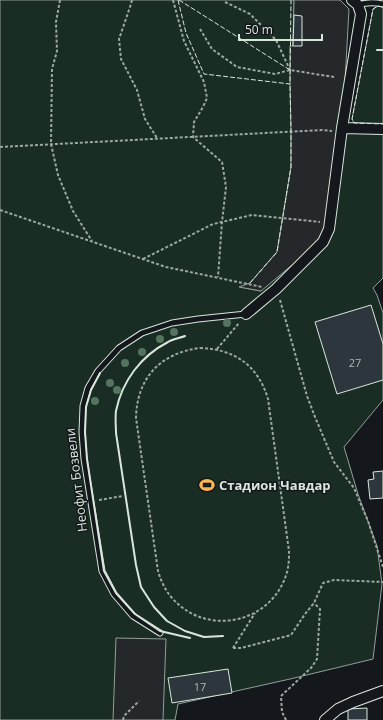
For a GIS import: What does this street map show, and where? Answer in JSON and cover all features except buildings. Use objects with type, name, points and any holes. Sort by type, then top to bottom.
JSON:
[{"type":"street","points":[[246,314],[276,289],[323,242],[329,229],[341,130],[361,14],[355,2]]},
{"type":"street","points":[[341,130],[383,129]]},
{"type":"street","points":[[325,720],[338,709],[383,691]]},
{"type":"lane","points":[[355,2],[377,2],[383,4]]},
{"type":"lane","name":"Неофит Бозвели","points":[[160,633],[133,616],[114,594],[102,571],[84,459],[82,432],[83,406],[88,388],[98,371],[119,348],[142,333],[172,323],[198,318],[246,314]]},
{"type":"path","points":[[60,0],[56,22],[57,51],[52,69],[51,144],[58,175],[73,211],[93,242]]},
{"type":"path","points":[[132,0],[119,39],[121,59],[136,90],[145,119],[157,138]]},
{"type":"path","points":[[173,0],[184,41],[204,82],[207,98],[194,122],[193,137]]},
{"type":"path","points":[[225,2],[250,14],[276,40],[290,70]]},
{"type":"path","points":[[200,29],[212,49],[237,67],[275,74],[290,70],[334,76]]},
{"type":"path","points":[[0,147],[341,130]]},
{"type":"path","points":[[193,137],[222,162],[226,187],[218,278]]},
{"type":"path","points":[[0,210],[166,267],[276,289],[314,417],[334,462],[354,488],[368,521],[383,568]]},
{"type":"path","points":[[142,259],[213,224],[252,215],[330,223]]},
{"type":"path","points":[[217,349],[246,314]]},
{"type":"path","points":[[189,349],[217,349],[230,353],[247,364],[254,371],[265,389],[268,399],[289,551],[289,562],[285,577],[278,591],[268,603],[246,617],[226,621],[216,621],[196,616],[179,605],[172,598],[161,581],[158,571],[136,418],[136,408],[142,388],[150,374],[161,362],[179,352],[189,349]]},
{"type":"path","points":[[94,500],[124,496]]},
{"type":"path","points":[[255,612],[233,648],[241,648],[291,635],[305,614],[314,604],[323,583],[334,580],[383,582]]},
{"type":"path","points":[[286,720],[282,712],[281,696],[311,668],[317,659],[320,609],[314,604]]},
{"type":"path","points":[[123,720],[124,716],[139,701]]},
{"type":"green space","points":[[0,0],[294,0],[293,46],[318,47],[291,167],[277,252],[250,283],[240,287],[261,291],[345,135],[349,133],[383,134],[383,278],[373,288],[383,313],[383,400],[344,447],[358,494],[377,546],[382,584],[373,659],[178,704],[175,720],[0,720]]},
{"type":"green space","points":[[378,6],[383,7],[383,124],[354,123],[352,119],[373,9]]},
{"type":"shaded area","points":[[294,0],[340,0],[349,9],[345,81],[324,233],[316,245],[261,291],[239,287],[250,283],[277,252],[291,167],[290,46],[293,46]]},
{"type":"shaded area","points":[[116,638],[166,639],[163,720],[113,720]]},
{"type":"fence","points":[[178,0],[186,33],[204,74],[290,84],[291,0]]},
{"type":"fence","points":[[179,0],[290,70]]},
{"type":"fence","points":[[383,7],[378,6],[373,9],[352,119],[354,123],[383,124]]},
{"type":"fence","points":[[250,283],[277,252],[291,167],[290,84]]},
{"type":"wall","points":[[377,50],[383,50]]},
{"type":"wall","points":[[185,336],[170,341],[158,348],[149,354],[134,370],[119,400],[116,411],[116,433],[136,565],[141,587],[154,607],[167,621],[185,631],[204,637],[223,636]]},
{"type":"wall","points":[[100,373],[91,390],[86,407],[85,432],[87,459],[104,571],[116,593],[135,614],[160,631],[190,638]]},
{"type":"place","name":"Стадион Чавдар","points":[[207,485]]}]
